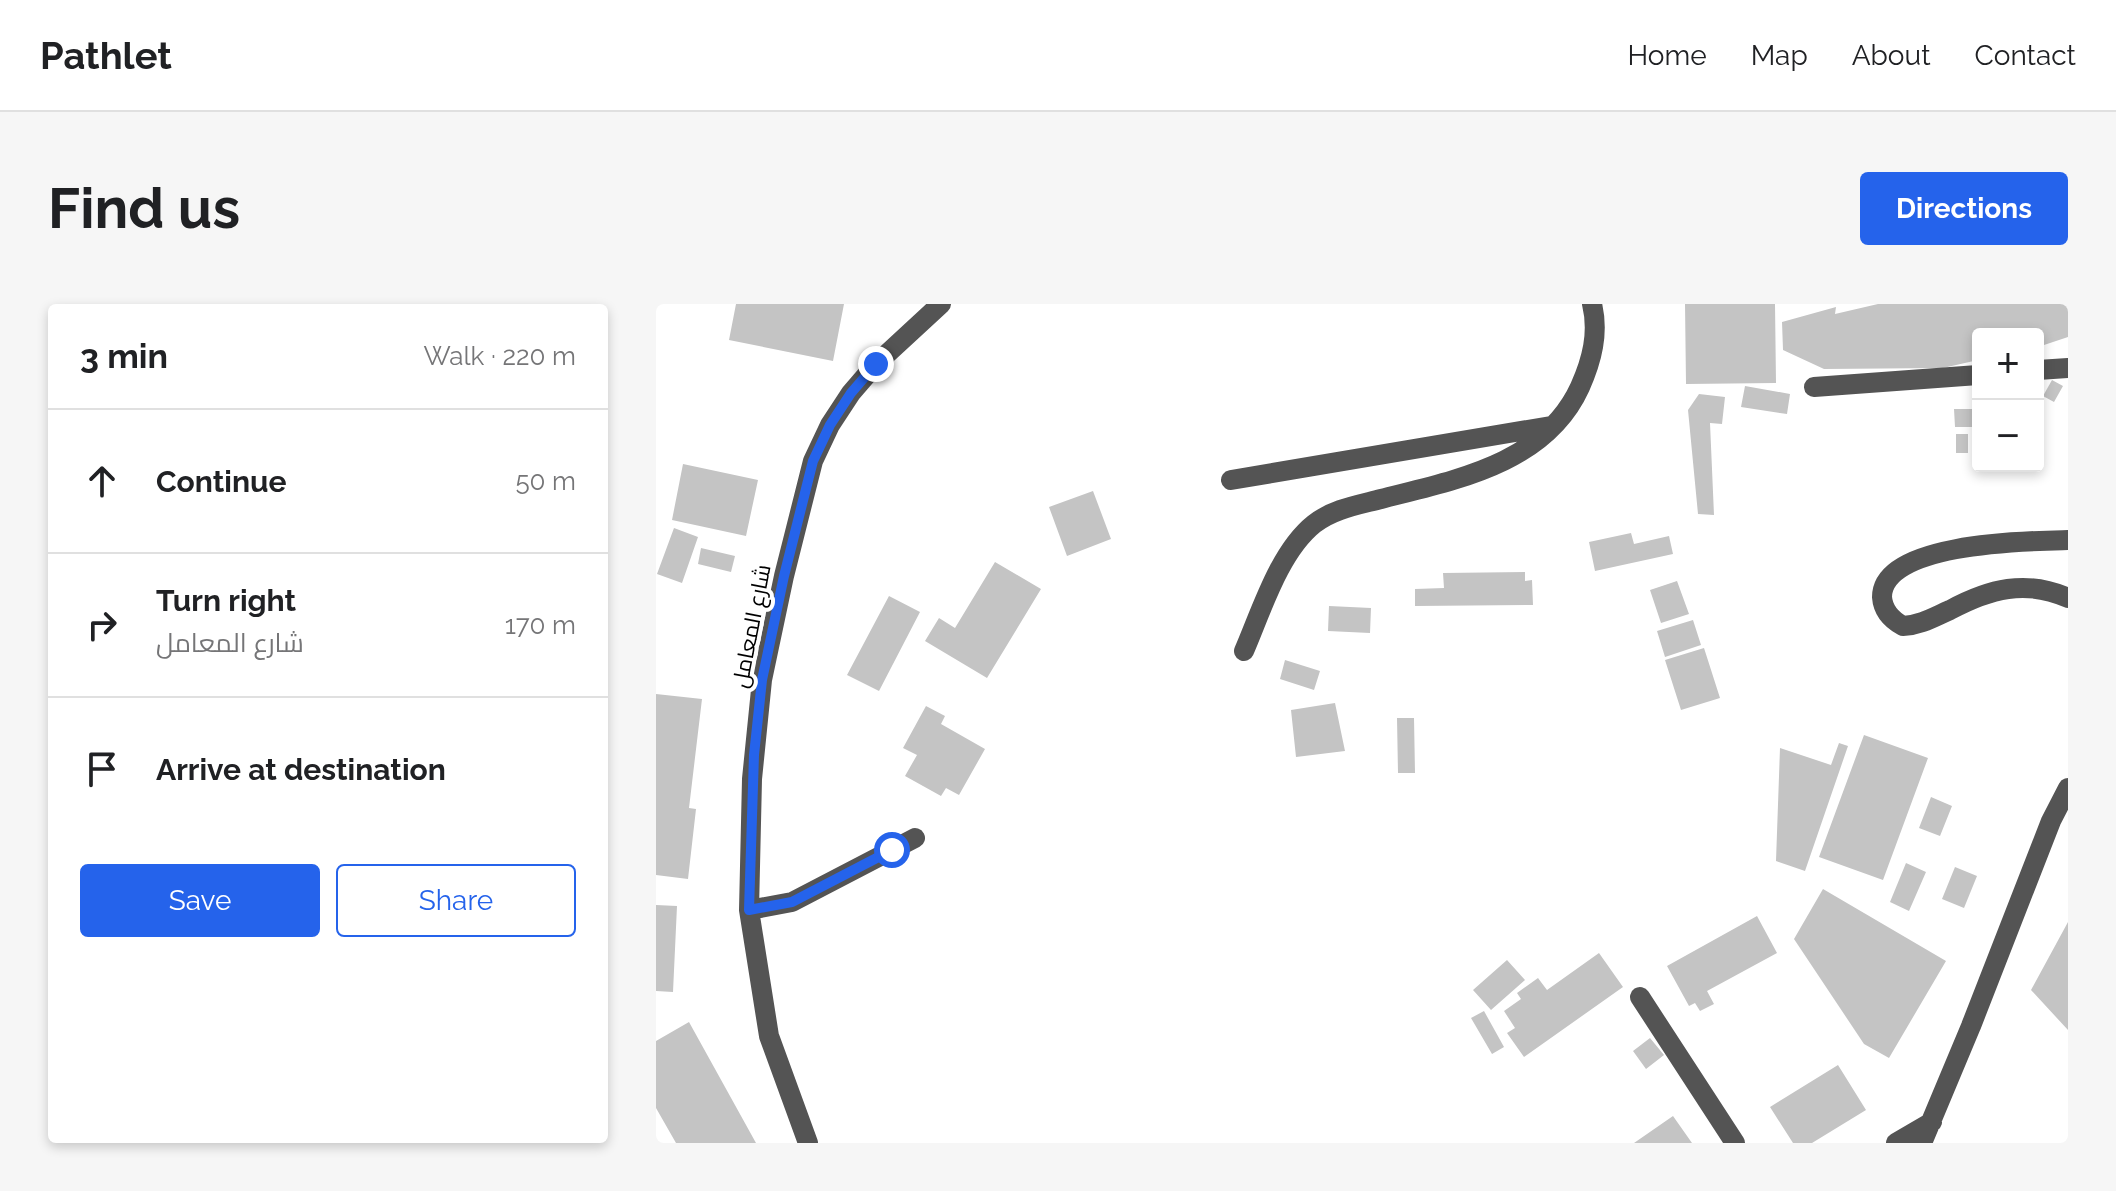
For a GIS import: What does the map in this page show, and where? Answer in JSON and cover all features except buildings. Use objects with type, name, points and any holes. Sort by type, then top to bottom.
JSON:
[{"type":"street","name":"شارع المعامل","points":[[808,1143],[769,1036],[749,910],[752,779],[762,680],[813,461],[830,425],[851,393],[876,364],[941,304]]},
{"type":"street","points":[[1244,651],[1276,576],[1293,547],[1312,526],[1333,511],[1503,464],[1553,426],[1574,400],[1590,366],[1596,332],[1592,304]]},
{"type":"street","points":[[2044,370],[2068,368]]},
{"type":"street","points":[[1814,387],[1972,375]]},
{"type":"street","points":[[1231,480],[1553,426]]},
{"type":"street","points":[[2068,540],[2017,541],[1964,547],[1911,561],[1887,583],[1882,600],[1890,617],[1903,626],[1925,622],[1978,595],[2007,588],[2035,587],[2068,598]]},
{"type":"street","points":[[1922,1143],[2051,821],[2068,788]]},
{"type":"street","points":[[749,910],[792,902],[915,838]]},
{"type":"street","points":[[1640,997],[1735,1143]]},
{"type":"street","points":[[1896,1143],[1932,1122]]},
{"type":"route","points":[[876,364],[851,393],[830,425],[813,461],[784,576],[762,680],[754,755],[749,910],[792,902],[892,850]]}]
